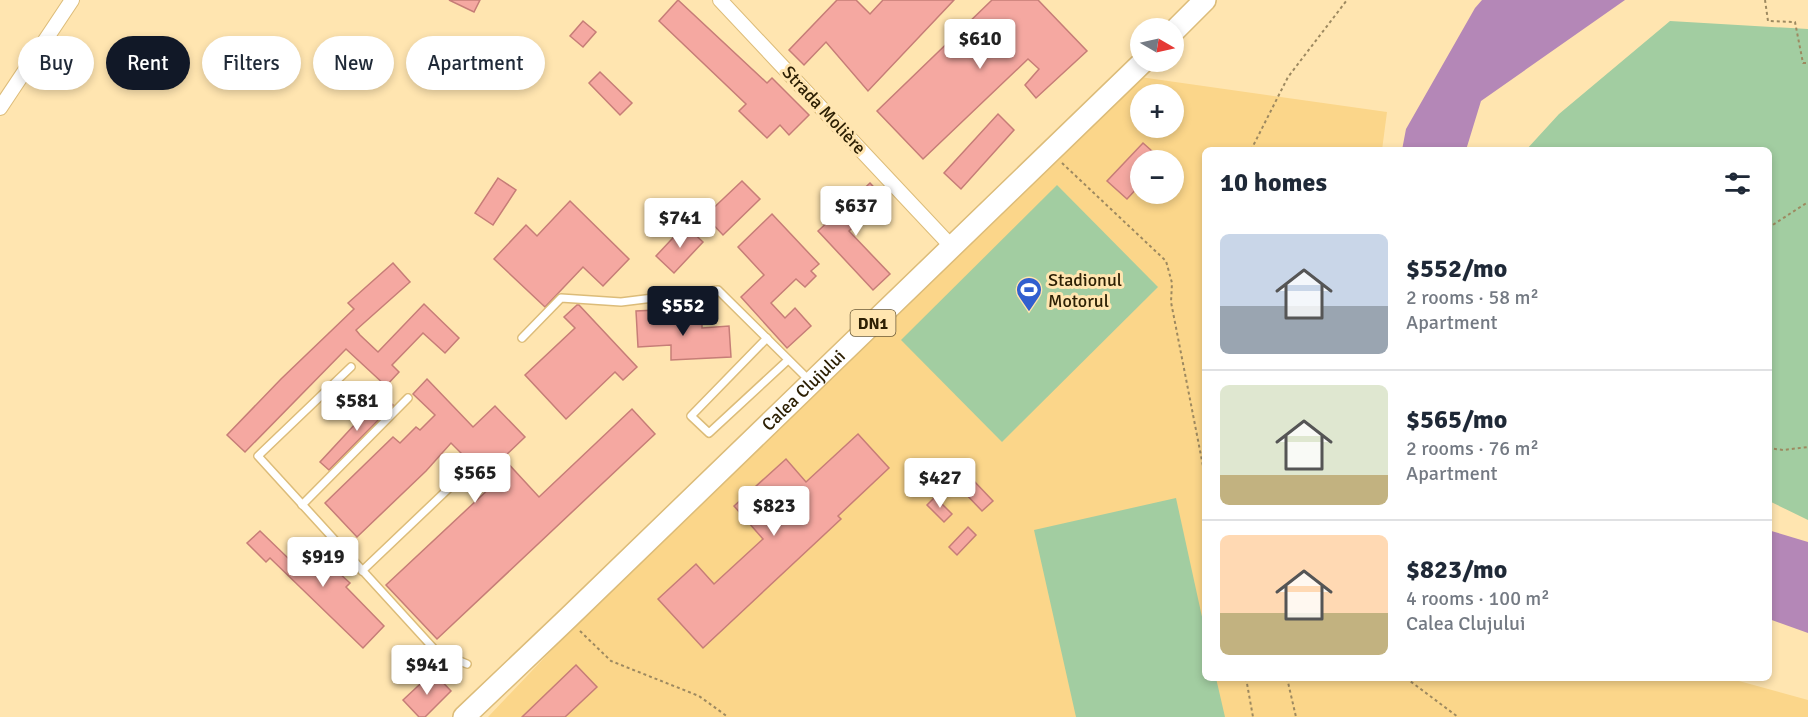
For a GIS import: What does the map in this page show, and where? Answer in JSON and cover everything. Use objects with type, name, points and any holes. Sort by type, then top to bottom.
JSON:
[{"type":"main road","points":[[1184,21],[1205,0]]},
{"type":"main road","name":"Calea Clujului","points":[[464,717],[1133,72]]},
{"type":"street","points":[[0,108],[72,0]]},
{"type":"street","name":"Strada Molière","points":[[720,0],[951,246]]},
{"type":"lane","points":[[522,338],[561,298],[621,302],[718,290],[812,383]]},
{"type":"lane","points":[[767,338],[691,416],[709,433],[788,360]]},
{"type":"lane","points":[[351,367],[258,456],[436,651],[467,664]]},
{"type":"lane","points":[[302,505],[408,398]]},
{"type":"lane","points":[[362,571],[467,471]]},
{"type":"path","points":[[1253,147],[1288,77],[1347,0]]},
{"type":"path","points":[[1765,0],[1768,21],[1795,22],[1803,63],[1808,63]]},
{"type":"path","points":[[1050,151],[1166,261],[1173,283],[1171,302],[1202,461]]},
{"type":"path","points":[[1772,225],[1808,202]]},
{"type":"path","points":[[1772,449],[1783,450],[1808,447]]},
{"type":"path","points":[[567,619],[611,661],[699,696],[728,717]]},
{"type":"path","points":[[1247,681],[1253,717]]},
{"type":"path","points":[[1288,681],[1296,717]]},
{"type":"path","points":[[1410,681],[1458,717]]},
{"type":"shaded area","points":[[1482,0],[1625,0],[1481,101],[1467,147],[1403,147],[1406,129],[1475,8]]},
{"type":"shaded area","points":[[1140,77],[1387,112],[1382,147],[1202,147],[1202,681],[1739,681],[1808,700],[1808,717],[488,717],[784,405],[1130,86],[1130,138],[1184,138],[1184,84],[1132,84]]},
{"type":"shaded area","points":[[1772,531],[1808,542],[1808,633],[1772,620]]},
{"type":"green space","points":[[1670,21],[1808,29],[1808,520],[1772,502],[1772,147],[1529,147],[1559,114]]},
{"type":"green space","name":"Stadionul Motorul","points":[[1057,185],[1158,287],[1002,442],[901,340]]},
{"type":"green space","points":[[1176,498],[1202,617],[1202,681],[1217,681],[1225,717],[1076,717],[1034,530]]},
{"type":"building","points":[[449,0],[480,0],[474,12]]},
{"type":"building","points":[[678,0],[767,83],[772,78],[809,115],[789,135],[780,125],[767,138],[739,111],[746,104],[659,21]]},
{"type":"building","points":[[837,0],[856,0],[870,14],[883,0],[954,0],[868,91],[826,42],[804,65],[789,50]]},
{"type":"building","points":[[992,0],[1038,0],[1087,51],[1036,98],[1025,85],[1039,69],[1028,59],[923,159],[877,111]]},
{"type":"building","points":[[583,21],[596,32],[583,47],[570,36]]},
{"type":"building","points":[[600,72],[632,103],[620,115],[589,83]]},
{"type":"building","points":[[998,114],[1014,130],[961,189],[944,173]]},
{"type":"building","points":[[1143,143],[1151,150],[1136,150]]},
{"type":"building","points":[[1130,157],[1130,196],[1127,199],[1107,181]]},
{"type":"building","points":[[498,178],[516,190],[493,225],[475,213]]},
{"type":"building","points":[[742,181],[760,199],[723,235],[705,216]]},
{"type":"building","points":[[870,183],[884,198],[849,231],[890,274],[873,290],[818,231]]},
{"type":"building","points":[[570,201],[629,259],[603,286],[583,267],[545,307],[494,259],[526,225],[537,236]]},
{"type":"building","points":[[772,214],[819,264],[811,271],[816,276],[805,287],[796,279],[771,303],[785,318],[795,308],[811,326],[787,348],[741,297],[764,275],[738,247]]},
{"type":"building","points":[[685,225],[703,242],[674,273],[656,256]]},
{"type":"building","points":[[393,263],[410,282],[356,330],[360,335],[378,352],[424,304],[459,338],[445,353],[423,333],[392,365],[399,372],[386,386],[346,349],[245,452],[227,435],[354,309],[348,303]]},
{"type":"building","points":[[577,305],[637,367],[623,380],[615,372],[566,419],[525,375],[575,328],[564,317]]},
{"type":"building","points":[[656,310],[657,320],[702,317],[702,328],[729,326],[731,357],[671,360],[671,345],[638,347],[636,311]]},
{"type":"building","points":[[427,379],[473,427],[495,406],[525,437],[503,458],[539,497],[632,409],[655,434],[437,639],[386,585],[493,485],[451,443],[426,471],[357,537],[325,503],[393,437],[400,443],[416,427],[420,430],[435,415],[413,394]]},
{"type":"building","points":[[382,395],[393,405],[329,470],[320,462]]},
{"type":"building","points":[[858,434],[889,468],[838,516],[841,519],[703,648],[658,599],[696,564],[714,584],[763,539],[734,506],[786,459],[806,482]]},
{"type":"building","points":[[973,480],[993,501],[982,511],[962,490]]},
{"type":"building","points":[[935,497],[952,514],[944,522],[927,505]]},
{"type":"building","points":[[968,527],[976,535],[957,555],[949,547]]},
{"type":"building","points":[[260,531],[290,560],[306,543],[350,583],[346,587],[384,626],[363,648],[270,558],[266,562],[247,543]]},
{"type":"building","points":[[576,665],[597,687],[565,717],[522,717]]},
{"type":"building","points":[[433,672],[451,691],[425,717],[419,717],[403,700]]},
{"type":"place","name":"Stadionul Motorul","points":[[1029,313]]}]
